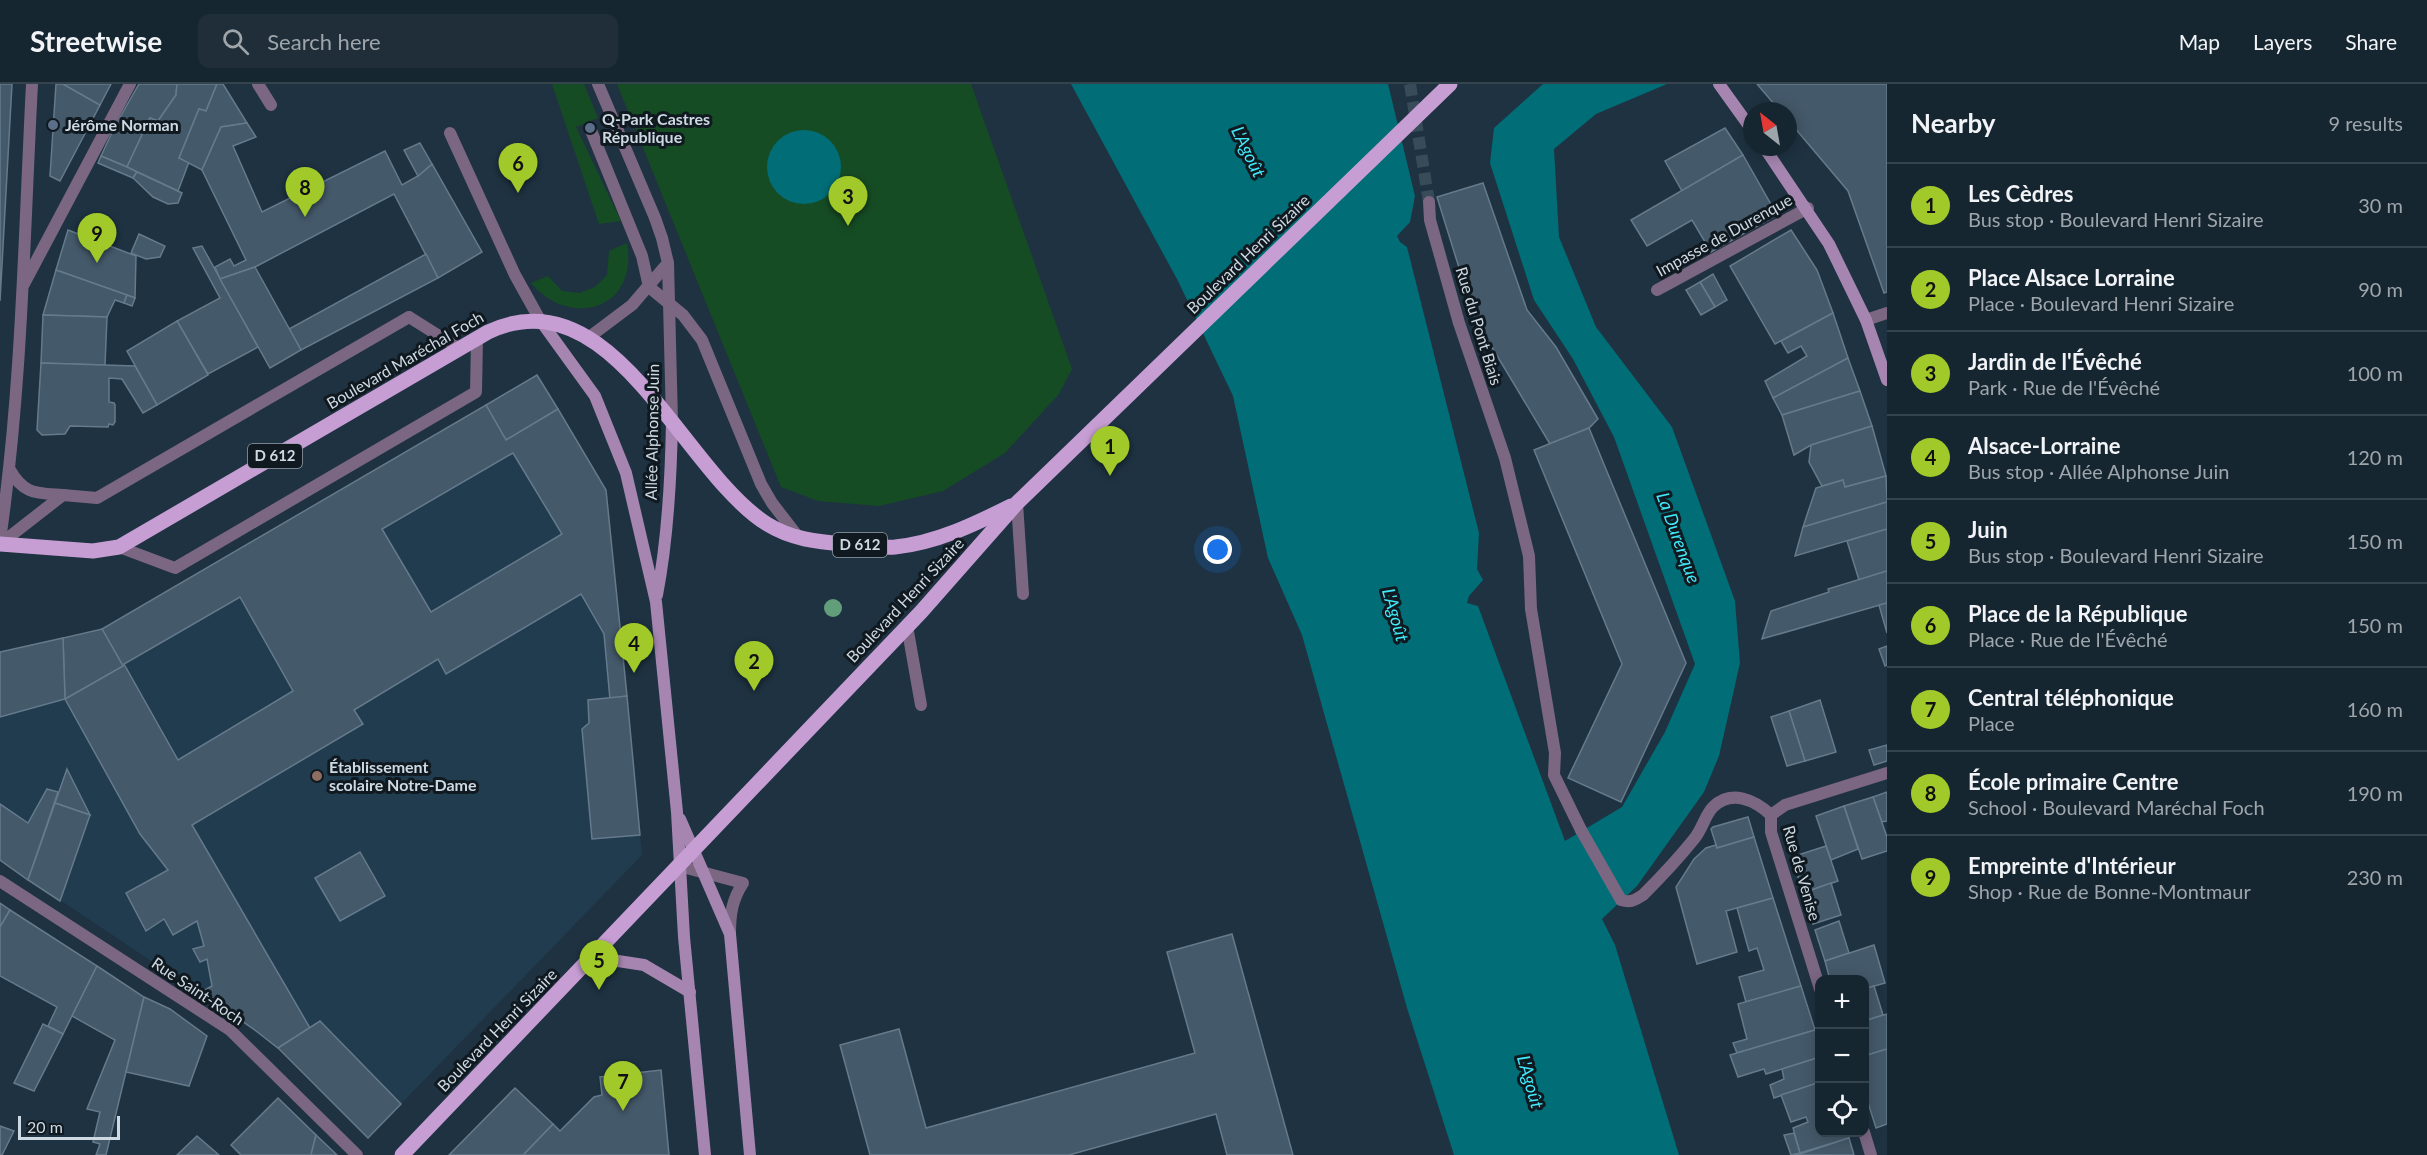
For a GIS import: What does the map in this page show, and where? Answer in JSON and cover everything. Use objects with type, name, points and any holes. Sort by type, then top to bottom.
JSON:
[{"type":"main road","name":"Boulevard Henri Sizaire","points":[[402,1155],[907,626],[1017,503],[1450,84]]},
{"type":"main road","points":[[1719,84],[1743,117]]},
{"type":"main road","points":[[1770,156],[1808,208],[1829,244],[1866,321],[1887,380]]},
{"type":"main road","name":"Boulevard Maréchal Foch","points":[[0,543],[93,551],[119,547],[477,338],[515,321],[540,320],[557,324],[588,338],[619,361],[637,379],[715,478],[743,507],[769,525],[801,539],[895,547],[935,538],[975,524],[1017,503]]},
{"type":"main road","name":"Allée Alphonse Juin","points":[[540,320],[595,396],[626,473],[656,602],[677,812],[679,866],[705,1155]]},
{"type":"main road","name":"Allée Alphonse Juin","points":[[656,602],[664,561],[671,471],[672,422]]},
{"type":"main road","name":"Allée Alphonse Juin","points":[[677,812],[730,934],[750,1155]]},
{"type":"main road","points":[[592,957],[644,964],[690,992]]},
{"type":"street","points":[[0,543],[10,470],[32,84]]},
{"type":"street","points":[[22,287],[130,84]]},
{"type":"street","points":[[258,84],[271,105]]},
{"type":"street","name":"Allée Alphonse Juin","points":[[598,84],[655,218],[668,262],[672,422]]},
{"type":"street","points":[[590,128],[642,256],[649,287],[689,321],[702,340],[761,484],[772,503],[801,539]]},
{"type":"street","points":[[450,133],[515,275],[540,320]]},
{"type":"street","name":"Rue du Pont Biais","points":[[1429,202],[1430,220],[1459,323],[1505,458],[1529,556],[1531,609],[1555,753],[1554,775],[1581,830],[1621,900],[1628,902],[1643,895],[1676,862],[1699,834],[1712,807],[1728,797],[1746,799],[1761,805],[1771,815]]},
{"type":"street","name":"Impasse de Durenque","points":[[1657,290],[1808,208]]},
{"type":"street","points":[[588,338],[620,316],[649,287],[668,262]]},
{"type":"street","points":[[1866,321],[1887,313]]},
{"type":"street","points":[[10,470],[23,488],[33,492],[97,498],[409,317],[460,348]]},
{"type":"street","points":[[119,547],[175,568],[476,392],[477,338]]},
{"type":"street","points":[[0,543],[63,495]]},
{"type":"street","points":[[1017,503],[1023,594]]},
{"type":"street","points":[[907,626],[921,705]]},
{"type":"street","name":"Rue de Venise","points":[[1816,975],[1771,832],[1771,815],[1785,805],[1887,773]]},
{"type":"street","points":[[679,866],[743,883],[732,904],[730,934]]},
{"type":"street","name":"Rue Saint-Roch","points":[[0,881],[230,1030],[357,1155]]},
{"type":"street","points":[[1866,1137],[1871,1155]]},
{"type":"shaded area","points":[[552,84],[584,84],[598,118],[576,127],[621,221],[599,224]]},
{"type":"shaded area","points":[[617,84],[971,84],[1072,369],[1059,394],[1005,453],[943,491],[879,506],[818,501],[781,487]]},
{"type":"shaded area","points":[[627,243],[628,266],[623,284],[612,297],[598,305],[582,308],[565,306],[547,297],[531,283],[548,276],[562,291],[579,293],[595,287],[607,275],[609,251]]},
{"type":"shaded area","name":"Établissement scolaire Notre-Dame","points":[[486,405],[506,440],[558,409],[606,490],[642,855],[368,1138],[278,1048],[256,1031],[0,860],[0,717],[65,699],[102,629]]},
{"type":"water","points":[[1071,84],[1388,84],[1415,196],[1410,222],[1397,236],[1400,242],[1407,247],[1479,533],[1477,569],[1483,580],[1469,596],[1467,603],[1478,606],[1565,841],[1622,807],[1665,732],[1695,664],[1614,437],[1573,359],[1534,300],[1490,163],[1494,128],[1543,84],[1667,84],[1596,114],[1554,149],[1559,237],[1596,327],[1672,427],[1735,601],[1740,663],[1719,756],[1704,792],[1637,886],[1602,919],[1615,945],[1679,1155],[1454,1155],[1407,1008],[1302,635],[1268,558],[1233,396],[1178,281]]},
{"type":"water","points":[[804,130],[818,133],[830,141],[838,153],[841,167],[838,181],[830,193],[818,201],[804,204],[790,201],[778,193],[770,181],[767,167],[770,153],[778,141],[790,133]]},
{"type":"building","points":[[0,84],[12,84],[0,301]]},
{"type":"building","points":[[56,84],[63,84],[100,105],[60,181],[50,176]]},
{"type":"building","points":[[63,84],[111,84],[100,105]]},
{"type":"building","points":[[139,84],[177,84],[176,95],[158,121],[150,118],[127,167],[101,156]]},
{"type":"building","points":[[177,84],[217,84],[206,111],[199,109],[179,158],[189,162],[178,191],[127,167],[150,118],[158,121],[176,95]]},
{"type":"building","points":[[217,84],[223,84],[247,123],[221,127],[202,170],[179,158],[199,109],[206,111]]},
{"type":"building","points":[[1757,84],[1887,84],[1887,292],[1884,293],[1848,191],[1797,131],[1797,102],[1772,102]]},
{"type":"building","points":[[247,123],[256,137],[233,146],[262,212],[385,151],[402,185],[418,176],[432,164],[482,252],[438,278],[394,194],[255,267],[220,279],[215,267],[230,259],[234,266],[246,260],[202,170],[221,127]]},
{"type":"building","points":[[1725,128],[1743,155],[1682,191],[1665,161]]},
{"type":"building","points":[[420,143],[432,164],[418,176],[404,150]]},
{"type":"building","points":[[1743,155],[1777,215],[1711,252],[1692,220],[1647,246],[1631,220]]},
{"type":"building","points":[[101,156],[137,172],[133,178],[98,163]]},
{"type":"building","points":[[137,172],[182,193],[178,203],[168,204],[153,197],[133,178]]},
{"type":"building","points":[[1483,183],[1527,310],[1556,347],[1598,419],[1589,428],[1550,444],[1475,319],[1437,197]]},
{"type":"building","points":[[68,230],[136,256],[135,298],[56,270]]},
{"type":"building","points":[[1791,230],[1817,270],[1833,313],[1775,344],[1730,266]]},
{"type":"building","points":[[139,234],[165,246],[160,257],[146,259],[131,253]]},
{"type":"building","points":[[202,246],[258,347],[208,374],[177,321],[220,298],[193,248]]},
{"type":"building","points":[[426,254],[438,278],[301,350],[289,329]]},
{"type":"building","points":[[255,267],[301,350],[270,368],[220,279]]},
{"type":"building","points":[[56,270],[127,295],[124,303],[115,300],[107,317],[43,315]]},
{"type":"building","points":[[1713,274],[1727,300],[1715,307],[1700,282]]},
{"type":"building","points":[[1700,282],[1715,307],[1701,315],[1686,290]]},
{"type":"building","points":[[127,295],[135,298],[132,306],[124,303]]},
{"type":"building","points":[[1833,313],[1848,358],[1773,398],[1765,381],[1807,356],[1801,346],[1788,353],[1781,341]]},
{"type":"building","points":[[43,315],[107,317],[105,365],[41,363]]},
{"type":"building","points":[[177,321],[208,375],[157,405],[127,351]]},
{"type":"building","points":[[1848,358],[1860,391],[1782,415],[1773,398]]},
{"type":"building","points":[[41,363],[135,366],[157,405],[143,413],[122,379],[109,378],[109,402],[115,405],[113,425],[109,424],[108,427],[70,426],[65,434],[42,435],[37,430]]},
{"type":"building","points":[[537,375],[558,409],[506,440],[486,405]]},
{"type":"building","points":[[1860,391],[1872,426],[1811,445],[1794,455],[1782,415]]},
{"type":"building","points":[[486,405],[506,440],[558,409],[606,490],[627,696],[610,699],[604,634],[581,594],[446,674],[438,659],[354,710],[363,724],[192,825],[310,1028],[278,1048],[201,992],[212,986],[207,959],[200,962],[193,949],[204,946],[197,921],[173,935],[164,919],[146,931],[126,893],[168,870],[140,834],[65,699],[123,666],[102,629]],"holes":[[[513,453],[562,534],[431,612],[382,529]],[[240,597],[293,691],[178,760],[124,664]]]},
{"type":"building","points":[[1872,426],[1886,476],[1845,487],[1843,480],[1822,486],[1809,462],[1811,445]]},
{"type":"building","points":[[1589,428],[1686,663],[1621,802],[1568,778],[1622,664],[1534,450]]},
{"type":"building","points":[[1886,476],[1887,502],[1803,527],[1816,488],[1843,480],[1845,487]]},
{"type":"building","points":[[1887,502],[1887,529],[1795,556],[1803,527]]},
{"type":"building","points":[[1887,529],[1887,571],[1859,580],[1847,541]]},
{"type":"building","points":[[1887,571],[1887,603],[1762,639],[1771,611],[1829,592],[1828,589]]},
{"type":"building","points":[[1887,603],[1887,633],[1879,605]]},
{"type":"building","points":[[102,629],[123,666],[65,699],[63,638]]},
{"type":"building","points":[[63,638],[65,699],[0,717],[0,652]]},
{"type":"building","points":[[1887,646],[1887,665],[1885,666],[1879,649]]},
{"type":"building","points":[[627,696],[640,835],[592,839],[582,729],[589,723],[588,700]]},
{"type":"building","points":[[1820,700],[1836,752],[1805,761],[1789,711]]},
{"type":"building","points":[[1789,711],[1805,761],[1787,766],[1771,717]]},
{"type":"building","points":[[1887,745],[1887,761],[1874,765],[1869,750]]},
{"type":"building","points":[[67,769],[90,815],[55,803]]},
{"type":"building","points":[[47,789],[58,792],[28,880],[0,860],[0,804],[28,823]]},
{"type":"building","points":[[1887,792],[1887,821],[1882,822],[1873,797]]},
{"type":"building","points":[[1873,797],[1887,837],[1887,851],[1862,859],[1844,806]]},
{"type":"building","points":[[55,803],[90,815],[60,901],[28,880]]},
{"type":"building","points":[[1844,806],[1858,849],[1831,860],[1816,816]]},
{"type":"building","points":[[1748,817],[1754,837],[1717,848],[1711,829],[1713,827]]},
{"type":"building","points":[[1754,837],[1773,898],[1726,911],[1737,952],[1697,964],[1676,887],[1694,859],[1706,848],[1716,845],[1717,848]]},
{"type":"building","points":[[1826,846],[1838,881],[1803,893],[1792,857]]},
{"type":"building","points":[[360,852],[385,896],[340,921],[315,878]]},
{"type":"building","points":[[1831,883],[1841,915],[1813,924],[1803,893]]},
{"type":"building","points":[[1773,898],[1801,986],[1746,1002],[1739,977],[1764,970],[1757,948],[1749,951],[1737,908]]},
{"type":"building","points":[[0,903],[10,910],[0,927]]},
{"type":"building","points":[[10,910],[97,966],[63,1034],[48,1026],[57,1007],[0,976],[0,927]]},
{"type":"building","points":[[1839,921],[1849,953],[1825,961],[1815,930]]},
{"type":"building","points":[[1232,934],[1293,1155],[1227,1155],[1216,1114],[1069,1155],[870,1155],[840,1045],[899,1029],[926,1128],[1195,1053],[1167,952]]},
{"type":"building","points":[[1874,945],[1885,983],[1869,988],[1869,975],[1829,975],[1825,961]]},
{"type":"building","points":[[97,966],[144,997],[106,1155],[96,1155],[100,1144],[93,1142],[100,1112],[87,1109],[115,1040],[72,1016]]},
{"type":"building","points":[[1801,986],[1815,1030],[1737,1053],[1733,1043],[1747,1039],[1738,1004]]},
{"type":"building","points":[[1874,986],[1883,1015],[1869,1019],[1869,988]]},
{"type":"building","points":[[144,997],[170,1009],[207,1036],[189,1086],[126,1072]]},
{"type":"building","points":[[1887,1014],[1887,1049],[1869,1054],[1869,1029],[1869,1019]]},
{"type":"building","points":[[320,1021],[401,1104],[368,1138],[278,1048]]},
{"type":"building","points":[[43,1024],[63,1034],[34,1091],[14,1083]]},
{"type":"building","points":[[1815,1030],[1815,1059],[1766,1074],[1764,1069],[1738,1077],[1730,1055]]},
{"type":"building","points":[[1887,1049],[1887,1124],[1876,1128],[1869,1106],[1869,1054]]},
{"type":"building","points":[[1815,1059],[1815,1084],[1774,1098],[1770,1085],[1784,1079],[1782,1069]]},
{"type":"building","points":[[661,1070],[669,1155],[523,1155],[553,1124],[560,1131],[594,1097],[602,1095],[600,1077]]},
{"type":"building","points":[[1815,1084],[1815,1137],[1849,1138],[1800,1153],[1793,1128],[1808,1122],[1806,1117],[1791,1122],[1781,1095]]},
{"type":"building","points":[[515,1088],[553,1124],[523,1155],[449,1155]]},
{"type":"building","points":[[278,1098],[316,1135],[311,1155],[241,1155],[231,1145]]},
{"type":"building","points":[[0,1126],[14,1131],[2,1155],[0,1155]]},
{"type":"building","points":[[1794,1133],[1800,1153],[1791,1155],[1784,1135]]},
{"type":"building","points":[[316,1135],[337,1155],[311,1155]]},
{"type":"building","points":[[197,1136],[219,1155],[177,1155]]},
{"type":"building","points":[[1849,1138],[1854,1155],[1795,1155],[1800,1154]]},
{"type":"tunnel","points":[[1410,84],[1429,202]]},
{"type":"place","name":"Jérôme Norman","points":[[53,125]]},
{"type":"place","name":"Q-Park Castres République","points":[[590,128]]},
{"type":"place","name":"Place de la République","points":[[518,193]]},
{"type":"place","name":"École primaire Centre","points":[[305,217]]},
{"type":"place","name":"Jardin de l'Évêché","points":[[848,226]]},
{"type":"place","name":"Empreinte d'Intérieur","points":[[97,263]]},
{"type":"place","name":"Les Cèdres","points":[[1110,476]]},
{"type":"place","name":"Alsace-Lorraine","points":[[634,673]]},
{"type":"place","name":"Place Alsace Lorraine","points":[[754,691]]},
{"type":"place","name":"Établissement scolaire Notre-Dame","points":[[317,776]]},
{"type":"place","name":"Juin","points":[[599,990]]},
{"type":"place","name":"Central téléphonique","points":[[623,1111]]},
{"type":"water label","name":"L'Agoût","points":[[1248,152]]},
{"type":"water label","name":"La Durenque","points":[[1678,538]]},
{"type":"water label","name":"L'Agoût","points":[[1395,615]]},
{"type":"water label","name":"L'Agoût","points":[[1530,1082]]}]
